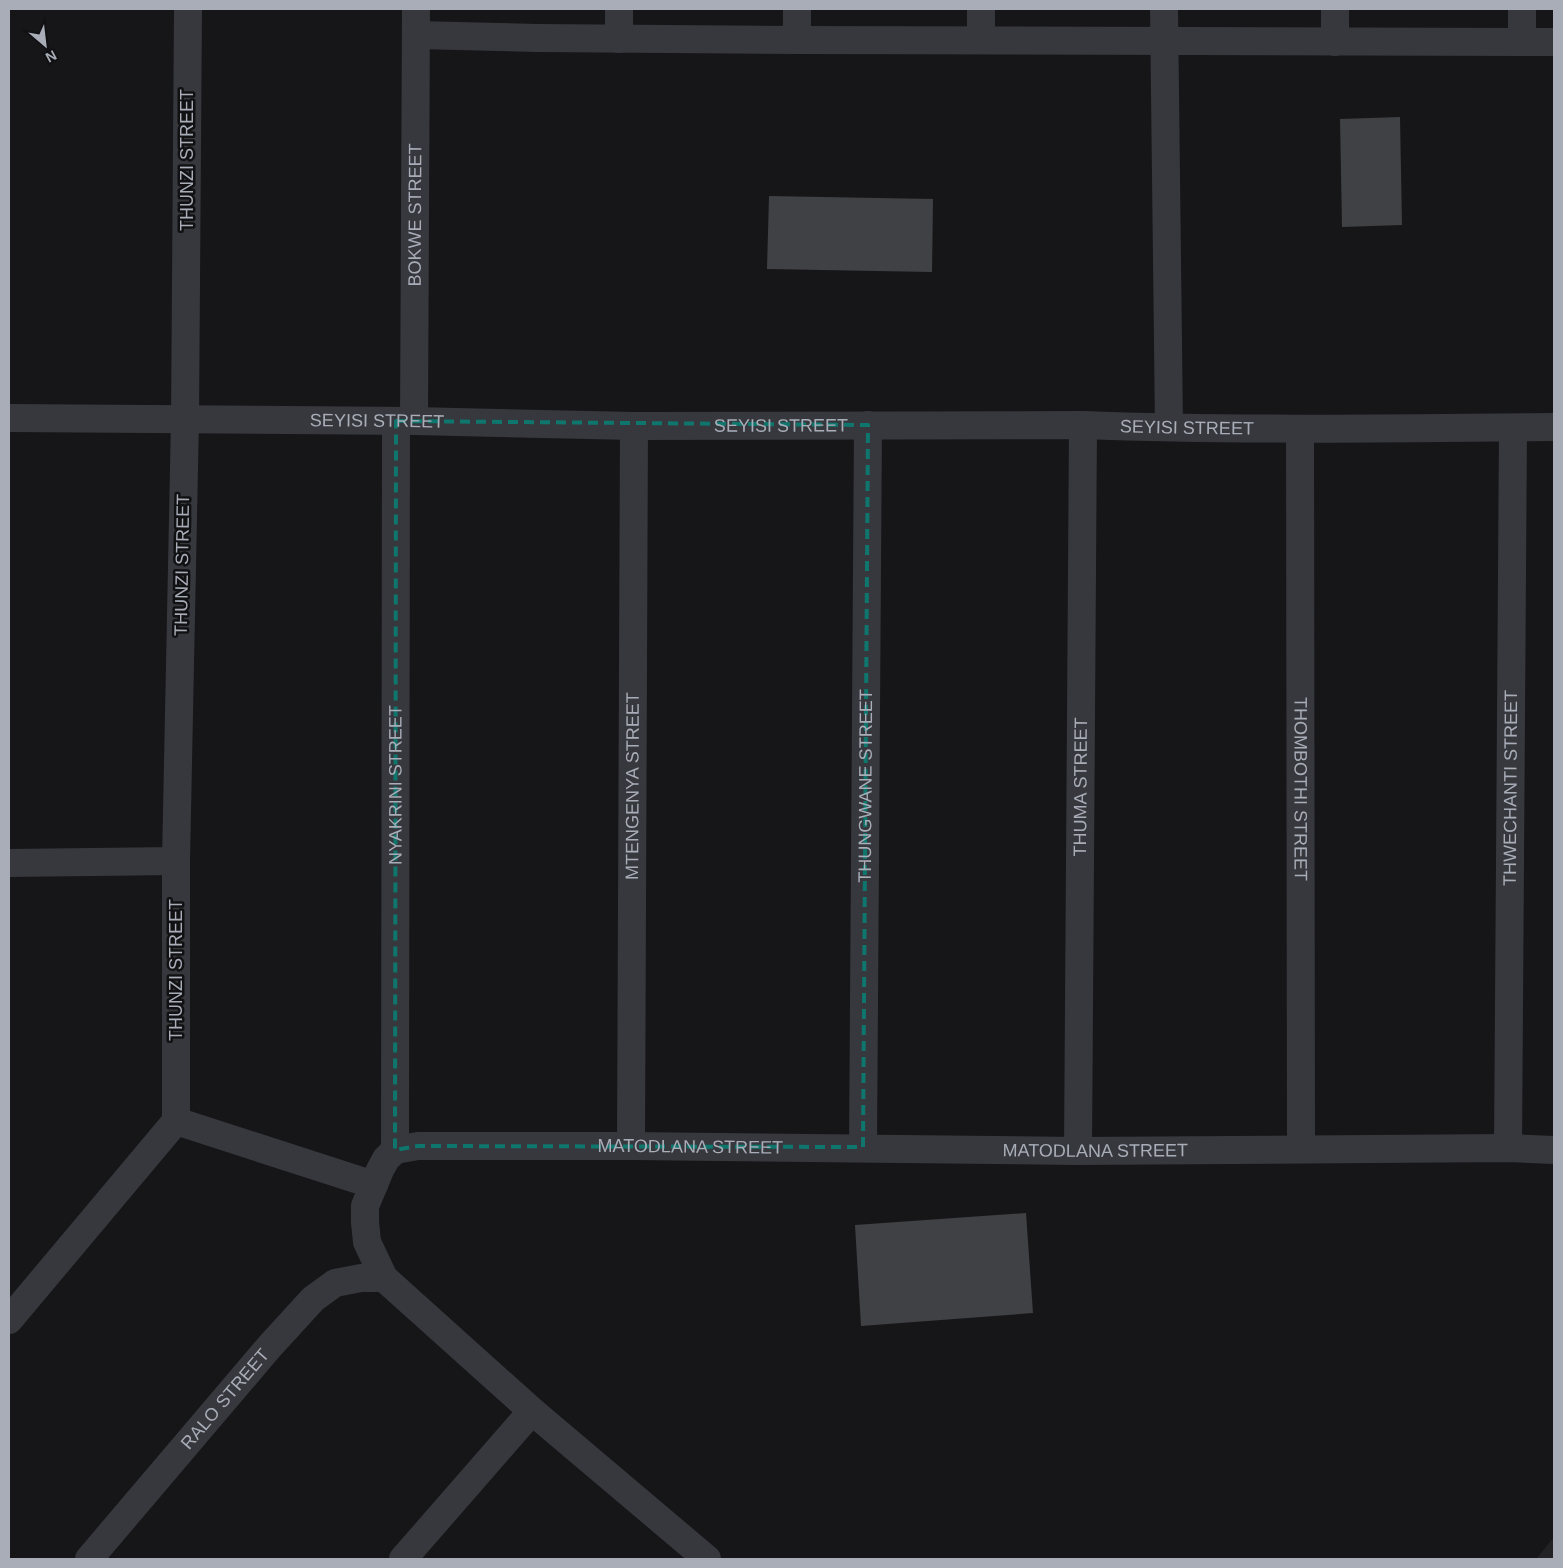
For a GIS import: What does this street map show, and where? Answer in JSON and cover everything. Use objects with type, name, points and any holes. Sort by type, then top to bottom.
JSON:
[{"type":"street","name":"THUNZI STREET","points":[[176,1121],[176,861],[185,419],[188,9]]},
{"type":"street","name":"BOKWE STREET","points":[[405,421],[416,9]]},
{"type":"street","points":[[619,9],[619,39]]},
{"type":"street","points":[[797,9],[797,40]]},
{"type":"street","points":[[981,9],[981,40]]},
{"type":"street","points":[[1164,9],[1169,428]]},
{"type":"street","points":[[1335,42],[1336,9]]},
{"type":"street","points":[[1522,9],[1522,42]]},
{"type":"street","points":[[416,36],[797,40],[1554,42]]},
{"type":"street","name":"SEYISI STREET","points":[[9,418],[405,421],[634,426],[1083,425],[1300,429],[1554,428]]},
{"type":"street","name":"NYAKRINI STREET","points":[[395,1150],[405,421]]},
{"type":"street","name":"THUNGWANE STREET","points":[[863,1148],[868,425]]},
{"type":"street","name":"THUMA STREET","points":[[1078,1150],[1083,425]]},
{"type":"street","name":"MTENGENYA STREET","points":[[631,1146],[634,426]]},
{"type":"street","name":"THWECHANTI STREET","points":[[1508,1148],[1513,428]]},
{"type":"street","name":"THOMBOTHI STREET","points":[[1300,429],[1301,1149]]},
{"type":"street","points":[[9,863],[176,861]]},
{"type":"street","points":[[11,1313],[176,1121],[374,1184]]},
{"type":"street","name":"MATODLANA STREET","points":[[395,1150],[418,1146],[1078,1150],[1508,1148],[1554,1150]]},
{"type":"street","points":[[395,1150],[386,1159],[365,1206],[368,1242],[384,1278],[532,1411],[706,1559]]},
{"type":"street","name":"RALO STREET","points":[[89,1559],[270,1346],[313,1299],[335,1283],[361,1278],[384,1278]]},
{"type":"street","points":[[403,1559],[532,1411]]},
{"type":"highlighted area","points":[[396,421],[868,425],[863,1147],[418,1146],[395,1150]]},
{"type":"shaded area","points":[[1554,1537],[1554,1559],[1536,1559]]},
{"type":"building","points":[[1400,117],[1402,225],[1342,227],[1340,119]]},
{"type":"building","points":[[769,196],[933,199],[932,272],[767,269]]},
{"type":"building","points":[[1026,1213],[1033,1313],[861,1326],[855,1225]]}]
